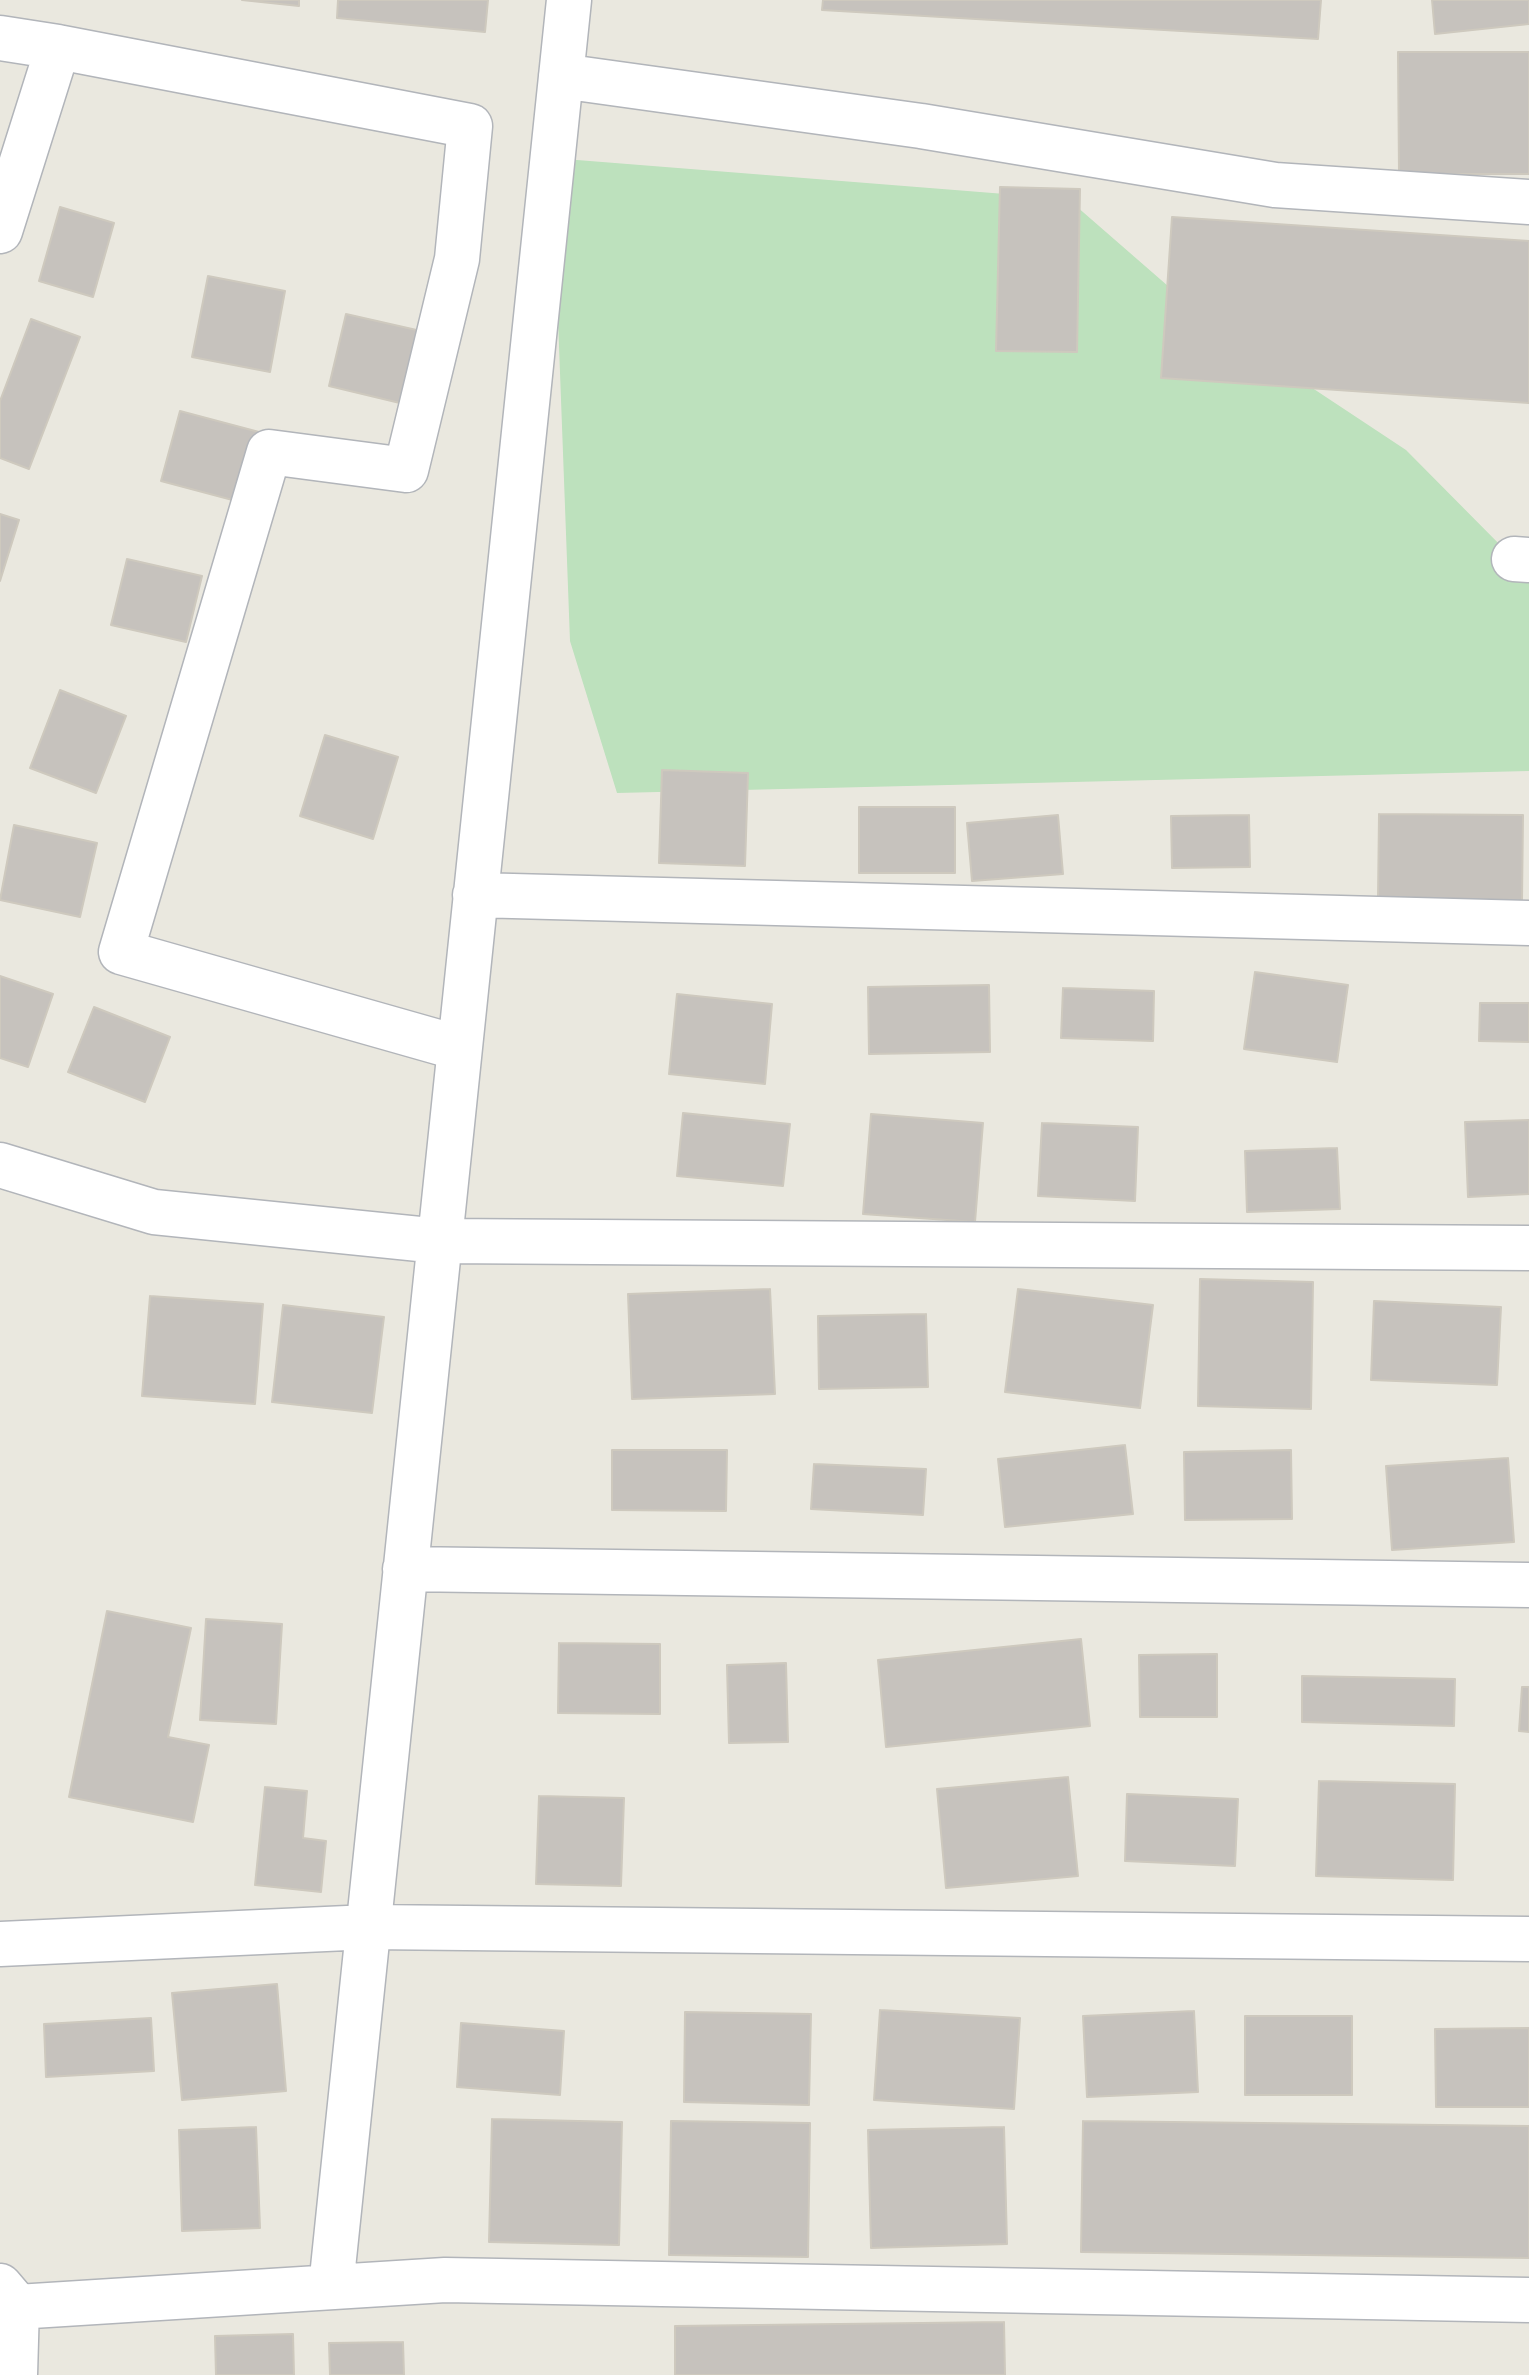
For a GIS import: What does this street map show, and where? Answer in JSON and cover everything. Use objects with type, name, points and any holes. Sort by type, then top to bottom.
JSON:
[{"type":"street","points":[[331,2287],[569,0]]},
{"type":"street","points":[[0,38],[470,126],[457,259],[406,470],[269,452],[121,952],[459,1048]]},
{"type":"street","points":[[0,231],[58,47]]},
{"type":"street","points":[[561,76],[921,126],[1275,185],[1529,202]]},
{"type":"street","points":[[475,895],[1529,923]]},
{"type":"street","points":[[0,1165],[154,1212],[439,1241],[1529,1248]]},
{"type":"street","points":[[405,1569],[1529,1585]]},
{"type":"street","points":[[0,1944],[369,1927],[1529,1939]]},
{"type":"street","points":[[15,2375],[6,2300],[445,2280],[1529,2300]]},
{"type":"green space","points":[[552,158],[1068,199],[1199,313],[1406,450],[1514,559],[1529,579],[1529,771],[617,793],[570,641]]},
{"type":"building","points":[[242,0],[299,0],[299,6]]},
{"type":"building","points":[[338,0],[488,0],[485,32],[337,18]]},
{"type":"building","points":[[823,0],[1321,0],[1318,39],[822,10]]},
{"type":"building","points":[[1432,0],[1529,0],[1529,24],[1435,34]]},
{"type":"building","points":[[1398,52],[1529,52],[1529,174],[1399,174]]},
{"type":"building","points":[[1000,187],[1080,189],[1077,352],[996,351]]},
{"type":"building","points":[[60,207],[114,223],[93,297],[39,281]]},
{"type":"building","points":[[1172,217],[1529,241],[1529,403],[1161,378]]},
{"type":"building","points":[[208,276],[285,291],[270,372],[192,357]]},
{"type":"building","points":[[346,314],[421,331],[404,404],[329,386]]},
{"type":"building","points":[[31,319],[80,337],[29,469],[0,458],[0,401]]},
{"type":"building","points":[[180,411],[259,432],[240,502],[161,481]]},
{"type":"building","points":[[0,514],[19,520],[0,581]]},
{"type":"building","points":[[127,559],[202,576],[186,642],[111,625]]},
{"type":"building","points":[[60,690],[126,716],[96,793],[30,768]]},
{"type":"building","points":[[325,735],[398,757],[373,839],[300,816]]},
{"type":"building","points":[[662,770],[748,773],[745,866],[659,863]]},
{"type":"building","points":[[859,807],[955,807],[955,873],[859,873]]},
{"type":"building","points":[[1379,814],[1523,815],[1522,901],[1378,900]]},
{"type":"building","points":[[1058,815],[1063,874],[972,881],[967,823]]},
{"type":"building","points":[[1249,815],[1250,867],[1172,868],[1171,816]]},
{"type":"building","points":[[14,825],[97,843],[80,917],[0,900]]},
{"type":"building","points":[[1255,972],[1348,985],[1337,1062],[1244,1049]]},
{"type":"building","points":[[0,976],[53,994],[28,1067],[0,1058]]},
{"type":"building","points":[[989,985],[990,1052],[869,1054],[868,987]]},
{"type":"building","points":[[1063,988],[1154,991],[1153,1041],[1061,1038]]},
{"type":"building","points":[[677,994],[772,1004],[765,1084],[669,1074]]},
{"type":"building","points":[[1480,1003],[1529,1003],[1529,1042],[1479,1041]]},
{"type":"building","points":[[94,1007],[170,1037],[145,1102],[68,1072]]},
{"type":"building","points":[[683,1113],[790,1124],[783,1186],[677,1176]]},
{"type":"building","points":[[871,1114],[983,1123],[975,1222],[863,1214]]},
{"type":"building","points":[[1529,1120],[1529,1194],[1468,1197],[1465,1122]]},
{"type":"building","points":[[1042,1123],[1138,1127],[1135,1201],[1038,1196]]},
{"type":"building","points":[[1337,1148],[1340,1209],[1247,1212],[1245,1151]]},
{"type":"building","points":[[1200,1279],[1313,1282],[1311,1409],[1198,1406]]},
{"type":"building","points":[[770,1289],[775,1394],[632,1399],[628,1294]]},
{"type":"building","points":[[1018,1289],[1153,1305],[1140,1408],[1005,1392]]},
{"type":"building","points":[[150,1296],[263,1304],[255,1404],[142,1396]]},
{"type":"building","points":[[1374,1301],[1501,1307],[1497,1385],[1371,1380]]},
{"type":"building","points":[[283,1305],[384,1317],[372,1413],[272,1402]]},
{"type":"building","points":[[926,1314],[928,1387],[819,1389],[818,1316]]},
{"type":"building","points":[[1125,1445],[1133,1514],[1005,1527],[998,1459]]},
{"type":"building","points":[[612,1450],[727,1450],[726,1511],[612,1510]]},
{"type":"building","points":[[1291,1450],[1292,1519],[1185,1520],[1184,1452]]},
{"type":"building","points":[[1508,1458],[1514,1542],[1392,1550],[1386,1466]]},
{"type":"building","points":[[814,1464],[926,1469],[923,1515],[811,1509]]},
{"type":"building","points":[[107,1611],[191,1628],[168,1737],[209,1745],[193,1822],[69,1797]]},
{"type":"building","points":[[206,1619],[282,1624],[276,1724],[200,1720]]},
{"type":"building","points":[[1081,1639],[1090,1726],[886,1747],[878,1660]]},
{"type":"building","points":[[559,1643],[660,1644],[660,1714],[558,1713]]},
{"type":"building","points":[[1217,1654],[1217,1717],[1140,1717],[1139,1655]]},
{"type":"building","points":[[786,1663],[788,1742],[729,1743],[727,1665]]},
{"type":"building","points":[[1302,1676],[1455,1679],[1454,1726],[1302,1722]]},
{"type":"building","points":[[1522,1687],[1529,1687],[1529,1732],[1519,1731]]},
{"type":"building","points":[[1068,1777],[1078,1876],[946,1888],[937,1789]]},
{"type":"building","points":[[1319,1781],[1455,1784],[1453,1880],[1316,1876]]},
{"type":"building","points":[[265,1787],[307,1791],[303,1838],[326,1841],[321,1892],[255,1885]]},
{"type":"building","points":[[1127,1794],[1238,1799],[1235,1866],[1125,1861]]},
{"type":"building","points":[[539,1796],[624,1798],[621,1886],[536,1884]]},
{"type":"building","points":[[277,1984],[286,2091],[182,2100],[172,1993]]},
{"type":"building","points":[[880,2010],[1020,2018],[1014,2109],[874,2100]]},
{"type":"building","points":[[1194,2011],[1198,2092],[1087,2097],[1083,2016]]},
{"type":"building","points":[[685,2012],[811,2014],[809,2105],[684,2102]]},
{"type":"building","points":[[1245,2016],[1352,2016],[1352,2095],[1245,2095]]},
{"type":"building","points":[[151,2018],[154,2071],[46,2077],[44,2024]]},
{"type":"building","points":[[461,2023],[564,2031],[560,2095],[457,2087]]},
{"type":"building","points":[[1529,2028],[1529,2107],[1436,2107],[1435,2029]]},
{"type":"building","points":[[492,2119],[622,2122],[619,2245],[489,2242]]},
{"type":"building","points":[[671,2121],[810,2123],[808,2257],[669,2255]]},
{"type":"building","points":[[1083,2121],[1529,2126],[1529,2258],[1081,2252]]},
{"type":"building","points":[[256,2127],[260,2228],[182,2231],[179,2130]]},
{"type":"building","points":[[1004,2127],[1007,2244],[871,2248],[868,2130]]},
{"type":"building","points":[[1004,2322],[1005,2375],[675,2375],[675,2326]]},
{"type":"building","points":[[293,2334],[294,2375],[216,2375],[215,2336]]},
{"type":"building","points":[[403,2342],[404,2375],[330,2375],[329,2343]]}]
